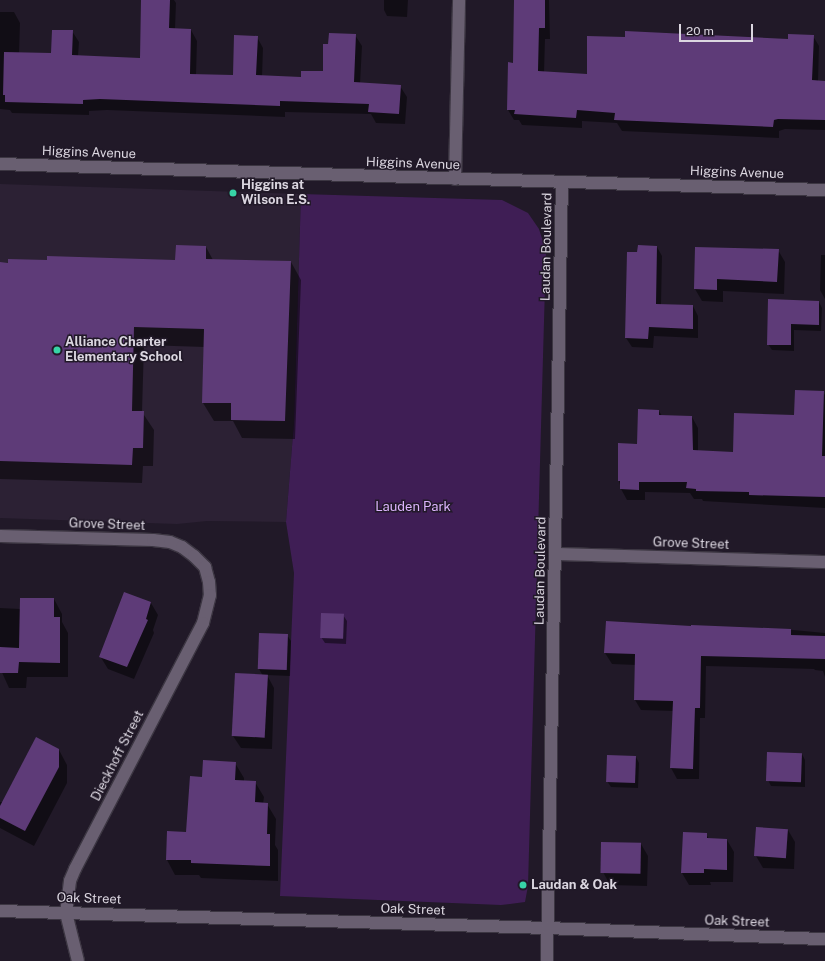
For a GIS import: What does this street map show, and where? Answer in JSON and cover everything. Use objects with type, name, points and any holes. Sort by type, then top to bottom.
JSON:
[{"type":"street","points":[[454,179],[459,0]]},
{"type":"street","name":"Higgins Avenue","points":[[0,164],[825,190]]},
{"type":"street","name":"Laudan Boulevard","points":[[547,961],[562,182]]},
{"type":"street","name":"Grove Street","points":[[0,536],[153,540],[170,542],[182,547],[205,567]]},
{"type":"street","name":"Grove Street","points":[[556,554],[825,562]]},
{"type":"street","name":"Dieckhoff Street","points":[[78,961],[66,913],[70,881],[203,622],[210,595],[209,582],[205,567]]},
{"type":"street","name":"Oak Street","points":[[0,910],[547,928],[825,939]]},
{"type":"shaded area","points":[[0,184],[301,194],[294,422],[286,522],[207,521],[177,524],[0,518]]},
{"type":"green space","name":"Lauden Park","points":[[301,194],[502,200],[528,213],[539,229],[546,251],[528,886],[525,902],[501,905],[280,896],[294,573],[286,522],[294,422]]},
{"type":"building","points":[[141,0],[170,0],[169,28],[191,29],[190,74],[233,75],[234,35],[258,36],[256,75],[301,77],[301,71],[323,71],[323,44],[328,44],[329,33],[356,34],[354,82],[401,85],[399,114],[368,112],[369,104],[280,101],[280,106],[100,99],[83,100],[83,104],[5,102],[5,95],[3,95],[4,52],[51,53],[52,30],[73,30],[72,55],[140,58]]},
{"type":"building","points":[[514,0],[545,0],[545,28],[539,28],[538,71],[587,74],[587,36],[625,37],[625,31],[788,39],[788,34],[814,35],[812,80],[825,81],[825,120],[778,119],[774,120],[773,127],[614,120],[615,113],[577,110],[576,118],[514,114],[515,110],[507,110],[508,62],[513,63]]},
{"type":"building","points":[[176,245],[206,246],[206,259],[291,261],[285,421],[231,420],[231,403],[202,403],[204,329],[134,327],[132,411],[144,411],[143,448],[133,448],[132,465],[0,461],[0,262],[8,263],[8,259],[47,260],[47,256],[175,260]]},
{"type":"building","points":[[638,245],[657,246],[656,304],[693,305],[693,329],[649,327],[648,339],[625,338],[627,252],[637,252]]},
{"type":"building","points":[[695,247],[779,249],[777,282],[717,279],[717,290],[694,289]]},
{"type":"building","points":[[768,299],[819,301],[819,325],[791,324],[791,345],[767,345]]},
{"type":"building","points":[[795,390],[824,391],[822,456],[825,456],[825,497],[749,495],[749,492],[696,491],[696,489],[686,488],[687,482],[639,482],[639,490],[620,489],[620,481],[618,481],[618,443],[637,444],[638,409],[659,410],[659,415],[692,416],[693,450],[733,452],[734,413],[794,415]]},
{"type":"building","points":[[124,592],[151,602],[146,619],[148,620],[127,667],[99,657]]},
{"type":"building","points":[[20,598],[54,598],[54,617],[60,617],[60,663],[19,662],[18,673],[0,673],[0,647],[19,648]]},
{"type":"building","points":[[321,613],[344,614],[343,639],[320,638]]},
{"type":"building","points":[[606,621],[691,626],[791,629],[791,635],[825,636],[825,659],[701,656],[700,708],[695,708],[693,769],[670,768],[673,701],[634,700],[635,654],[604,653]]},
{"type":"building","points":[[259,633],[288,634],[287,670],[258,669]]},
{"type":"building","points":[[235,673],[268,675],[265,738],[232,736]]},
{"type":"building","points":[[36,737],[59,749],[59,767],[25,831],[0,818],[0,806]]},
{"type":"building","points":[[767,752],[802,753],[801,782],[766,781]]},
{"type":"building","points":[[607,755],[636,756],[635,783],[606,782]]},
{"type":"building","points":[[203,760],[236,762],[235,780],[256,781],[255,802],[268,803],[267,834],[270,834],[270,866],[191,863],[191,860],[166,860],[167,831],[186,832],[190,776],[202,777]]},
{"type":"building","points":[[756,827],[788,829],[786,858],[754,856]]},
{"type":"building","points":[[683,832],[707,833],[707,838],[727,839],[727,870],[704,869],[704,873],[681,873]]},
{"type":"building","points":[[601,842],[641,843],[640,874],[600,873]]},
{"type":"place","name":"Higgins at Wilson E.S.","points":[[233,193]]},
{"type":"place","name":"Alliance Charter Elementary School","points":[[57,350]]},
{"type":"place","name":"Laudan & Oak","points":[[523,885]]}]
